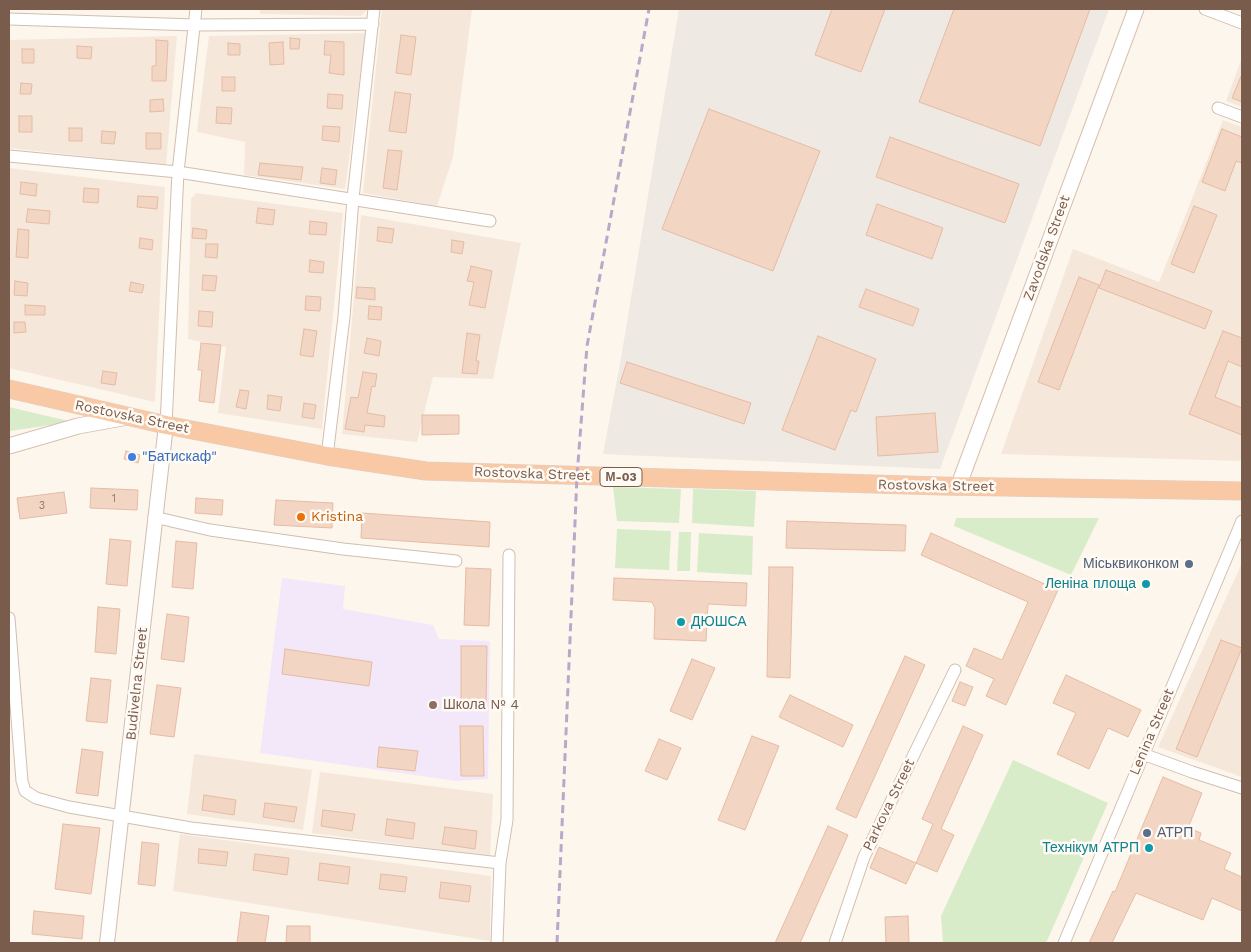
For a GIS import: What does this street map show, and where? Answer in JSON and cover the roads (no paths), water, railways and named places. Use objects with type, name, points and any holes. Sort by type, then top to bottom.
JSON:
[{"type":"highway","name":"Rostovska Street","points":[[9,389],[166,425],[327,456],[426,471],[958,487],[1242,491]]},
{"type":"main road","name":"Zavodska Street","points":[[958,487],[1136,9]]},
{"type":"main road","points":[[9,446],[78,426],[129,417]]},
{"type":"street","points":[[166,425],[178,172],[196,9]]},
{"type":"street","points":[[327,456],[344,317],[353,198],[374,9]]},
{"type":"street","points":[[1205,9],[1242,23]]},
{"type":"street","points":[[9,19],[195,25],[372,24]]},
{"type":"street","points":[[1218,108],[1242,117]]},
{"type":"street","points":[[9,156],[178,172],[353,198],[490,222]]},
{"type":"street","name":"Budivelna Street","points":[[107,943],[123,815],[154,517],[166,425]]},
{"type":"street","points":[[154,517],[210,530],[456,561]]},
{"type":"street","name":"Lenina Street","points":[[1064,943],[1242,521]]},
{"type":"street","points":[[497,943],[500,863],[507,820],[509,556]]},
{"type":"street","points":[[9,618],[11,661],[25,791],[36,798],[69,807],[192,828],[500,863]]},
{"type":"street","name":"Parkova Street","points":[[835,943],[864,857],[955,670]]},
{"type":"street","points":[[1143,754],[1242,788]]},
{"type":"railway","points":[[557,943],[577,476],[587,346],[649,9]]},
{"type":"place","name":"\"Батискаф\"","points":[[132,457]]},
{"type":"place","name":"Kristina","points":[[301,517]]},
{"type":"place","name":"Міськвиконком","points":[[1189,564]]},
{"type":"place","name":"Леніна площа","points":[[1146,584]]},
{"type":"place","name":"ДЮШСА","points":[[681,622]]},
{"type":"place","name":"Школа № 4","points":[[433,705]]},
{"type":"place","name":"АТРП","points":[[1147,833]]},
{"type":"place","name":"Технікум АТРП","points":[[1149,848]]}]
